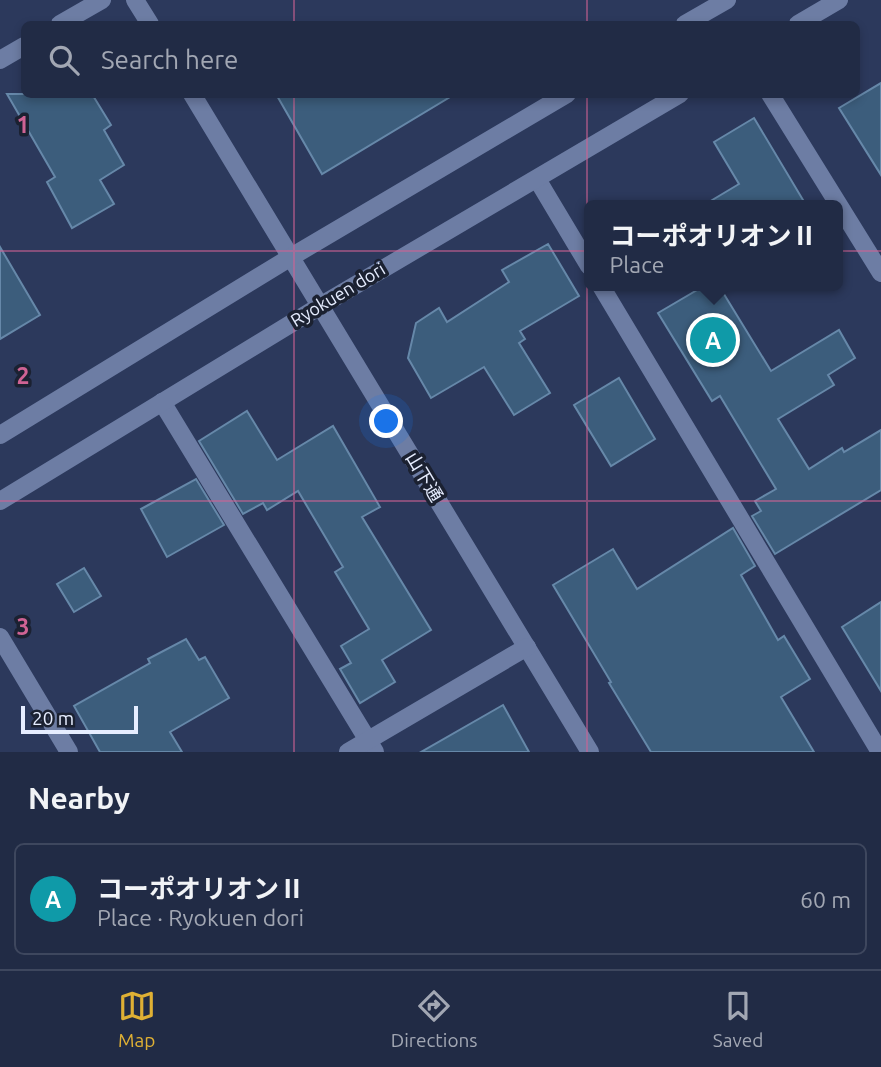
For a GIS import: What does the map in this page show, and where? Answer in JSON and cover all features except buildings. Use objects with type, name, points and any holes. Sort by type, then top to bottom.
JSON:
[{"type":"street","points":[[65,21],[102,0]]},
{"type":"street","points":[[135,0],[148,21]]},
{"type":"street","points":[[690,21],[727,0]]},
{"type":"street","points":[[803,21],[839,0]]},
{"type":"street","points":[[0,60],[21,48]]},
{"type":"street","name":"山下通","points":[[194,98],[590,752]]},
{"type":"street","points":[[0,435],[291,257],[560,98]]},
{"type":"street","name":"Ryokuen dori","points":[[0,501],[320,306],[673,98]]},
{"type":"street","points":[[772,98],[836,200]]},
{"type":"street","points":[[537,179],[584,258]]},
{"type":"street","points":[[843,212],[881,273]]},
{"type":"street","points":[[604,291],[880,752]]},
{"type":"street","points":[[162,402],[371,746]]},
{"type":"street","points":[[0,637],[69,752]]},
{"type":"street","points":[[348,752],[371,746],[527,647]]},
{"type":"place","name":"コーポオリオンⅡ","points":[[713,340]]}]
